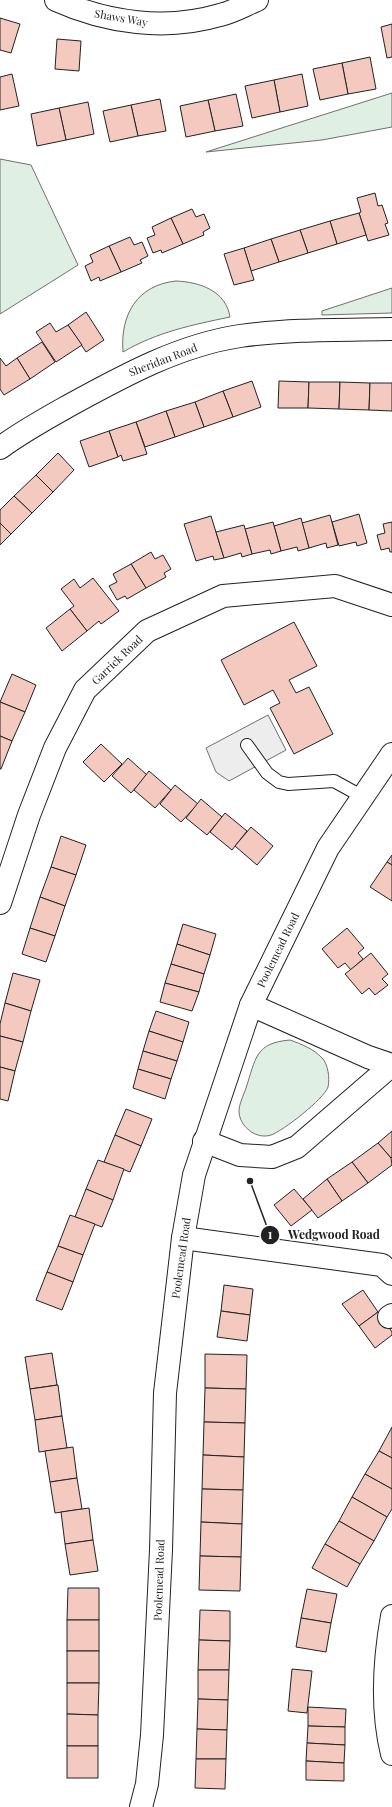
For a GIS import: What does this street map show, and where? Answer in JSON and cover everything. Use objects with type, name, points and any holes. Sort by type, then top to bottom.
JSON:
[{"type":"street","name":"Shaws Way","points":[[56,0],[97,15],[142,24],[186,23],[222,15],[257,0]]},
{"type":"street","name":"Sheridan Road","points":[[0,448],[18,434],[122,376],[186,349],[239,336],[292,331],[392,329]]},
{"type":"street","name":"Garrick Road","points":[[0,903],[28,815],[49,763],[86,690],[147,631],[223,596],[335,586],[392,605]]},
{"type":"street","name":"Poolemead Road","points":[[141,1807],[147,1784],[152,1735],[161,1550],[164,1393],[183,1238],[194,1175],[204,1141],[251,1005],[328,848],[392,754]]},
{"type":"street","points":[[251,1005],[368,1057],[392,1065]]},
{"type":"street","points":[[204,1141],[240,1155],[272,1157],[297,1147],[392,1065]]},
{"type":"street","points":[[183,1238],[382,1265],[392,1274]]},
{"type":"street","points":[[392,1616],[387,1642],[385,1691],[388,1740],[392,1754]]},
{"type":"lane","points":[[247,744],[267,773],[279,782],[288,784],[334,781],[363,797]]},
{"type":"green space","points":[[392,93],[392,127],[322,140],[206,152]]},
{"type":"green space","points":[[0,159],[31,165],[78,265],[0,314]]},
{"type":"green space","points":[[176,281],[194,283],[217,294],[228,308],[230,317],[188,326],[162,334],[123,352],[125,326],[128,314],[134,304],[141,295],[151,289],[162,284]]},
{"type":"green space","points":[[392,288],[392,313],[322,315],[322,311]]},
{"type":"green space","points":[[290,1040],[311,1049],[322,1058],[328,1071],[328,1087],[319,1099],[284,1128],[271,1135],[265,1136],[254,1134],[245,1127],[242,1122],[239,1108],[255,1060],[263,1049],[270,1045]]},
{"type":"shaded area","points":[[268,715],[286,750],[229,781],[216,772],[206,748]]},
{"type":"building","points":[[0,18],[20,24],[11,53],[0,50]]},
{"type":"building","points":[[392,24],[392,57],[387,58],[381,27]]},
{"type":"building","points":[[57,39],[81,41],[79,71],[55,69]]},
{"type":"building","points":[[370,57],[376,89],[348,94],[342,63]]},
{"type":"building","points":[[342,63],[348,94],[320,100],[313,69]]},
{"type":"building","points":[[12,74],[19,106],[0,110],[0,77]]},
{"type":"building","points":[[302,74],[308,106],[280,112],[274,80]]},
{"type":"building","points":[[274,80],[280,112],[252,118],[245,86]]},
{"type":"building","points":[[236,94],[243,126],[215,131],[208,100]]},
{"type":"building","points":[[160,99],[166,131],[138,136],[131,105]]},
{"type":"building","points":[[208,100],[215,131],[186,137],[180,106]]},
{"type":"building","points":[[88,102],[94,134],[66,140],[59,108]]},
{"type":"building","points":[[131,105],[138,136],[110,142],[103,111]]},
{"type":"building","points":[[59,108],[66,140],[37,146],[31,114]]},
{"type":"building","points":[[375,193],[378,206],[382,205],[388,223],[385,224],[389,235],[368,241],[359,213],[361,212],[357,198]]},
{"type":"building","points":[[192,209],[196,217],[204,214],[210,228],[203,232],[204,235],[183,244],[171,218]]},
{"type":"building","points":[[359,213],[366,235],[337,244],[330,221]]},
{"type":"building","points":[[171,218],[183,244],[162,253],[161,250],[153,253],[147,238],[155,235],[152,227]]},
{"type":"building","points":[[330,221],[337,244],[308,253],[300,230]]},
{"type":"building","points":[[300,230],[308,253],[279,262],[271,239]]},
{"type":"building","points":[[130,237],[134,245],[142,242],[148,256],[140,260],[142,263],[121,272],[109,246]]},
{"type":"building","points":[[271,239],[279,262],[251,271],[244,248]]},
{"type":"building","points":[[109,246],[121,272],[100,281],[99,277],[91,281],[85,266],[93,262],[90,255]]},
{"type":"building","points":[[244,248],[254,280],[234,285],[224,254]]},
{"type":"building","points":[[86,312],[104,340],[86,352],[68,325]]},
{"type":"building","points":[[50,323],[56,332],[68,325],[82,345],[56,362],[36,332]]},
{"type":"building","points":[[42,342],[55,362],[30,379],[17,358]]},
{"type":"building","points":[[0,358],[6,366],[17,358],[30,379],[4,395],[0,389]]},
{"type":"building","points":[[252,381],[261,407],[233,417],[223,391]]},
{"type":"building","points":[[279,381],[309,382],[308,408],[278,408]]},
{"type":"building","points":[[309,382],[340,382],[339,409],[308,408]]},
{"type":"building","points":[[340,382],[370,383],[369,410],[339,409]]},
{"type":"building","points":[[370,383],[392,383],[392,411],[369,410]]},
{"type":"building","points":[[223,391],[233,417],[204,427],[195,402]]},
{"type":"building","points":[[195,402],[204,427],[175,437],[166,411]]},
{"type":"building","points":[[166,411],[175,437],[145,447],[136,422]]},
{"type":"building","points":[[136,422],[147,454],[123,461],[121,455],[118,457],[109,431]]},
{"type":"building","points":[[109,431],[118,457],[89,467],[80,441]]},
{"type":"building","points":[[58,453],[74,470],[53,492],[36,475]]},
{"type":"building","points":[[36,475],[53,492],[32,513],[14,496]]},
{"type":"building","points":[[14,496],[32,513],[11,534],[0,523],[0,510]]},
{"type":"building","points":[[359,514],[367,543],[357,546],[356,542],[339,546],[332,522]]},
{"type":"building","points":[[330,515],[338,545],[327,548],[326,543],[309,548],[302,523]]},
{"type":"building","points":[[211,516],[224,558],[214,560],[213,556],[196,561],[184,524]]},
{"type":"building","points":[[301,518],[309,548],[298,551],[297,547],[281,551],[274,526]]},
{"type":"building","points":[[273,522],[281,551],[271,554],[270,550],[252,554],[245,529]]},
{"type":"building","points":[[392,522],[392,552],[390,552],[389,548],[381,550],[377,535],[385,533],[383,524]]},
{"type":"building","points":[[0,523],[11,534],[0,545]]},
{"type":"building","points":[[244,525],[252,554],[242,557],[241,553],[224,558],[216,532]]},
{"type":"building","points":[[151,552],[155,559],[163,555],[171,569],[164,573],[166,577],[146,588],[131,564]]},
{"type":"building","points":[[131,564],[146,588],[127,599],[125,596],[117,600],[109,586],[117,582],[113,574]]},
{"type":"building","points":[[93,578],[119,611],[101,624],[99,621],[87,631],[70,609],[74,606],[61,589],[74,579],[80,588]]},
{"type":"building","points":[[70,609],[87,631],[62,651],[46,628]]},
{"type":"building","points":[[294,622],[317,666],[289,680],[296,693],[309,687],[333,734],[294,754],[270,708],[280,703],[273,690],[244,705],[221,660]]},
{"type":"building","points":[[12,674],[36,685],[25,712],[0,702]]},
{"type":"building","points":[[0,702],[25,712],[12,741],[0,736]]},
{"type":"building","points":[[0,736],[12,741],[1,769],[0,769]]},
{"type":"building","points":[[101,744],[122,764],[104,782],[83,762]]},
{"type":"building","points":[[128,758],[147,775],[131,793],[112,776]]},
{"type":"building","points":[[149,771],[171,790],[155,808],[134,790]]},
{"type":"building","points":[[175,785],[198,804],[181,822],[160,804]]},
{"type":"building","points":[[201,799],[222,817],[207,835],[186,818]]},
{"type":"building","points":[[225,813],[247,831],[232,850],[210,832]]},
{"type":"building","points":[[251,827],[273,846],[257,865],[235,846]]},
{"type":"building","points":[[61,836],[86,845],[76,875],[51,867]]},
{"type":"building","points":[[392,855],[392,865],[387,862]]},
{"type":"building","points":[[387,862],[392,865],[392,901],[370,887]]},
{"type":"building","points":[[51,867],[76,875],[65,906],[40,897]]},
{"type":"building","points":[[40,897],[65,906],[55,936],[30,928]]},
{"type":"building","points":[[183,924],[216,934],[210,955],[177,944]]},
{"type":"building","points":[[30,928],[55,936],[46,962],[22,954]]},
{"type":"building","points":[[347,928],[364,948],[358,953],[363,959],[351,970],[345,963],[338,968],[322,949]]},
{"type":"building","points":[[177,944],[210,955],[204,974],[171,964]]},
{"type":"building","points":[[371,953],[388,974],[382,979],[388,985],[375,995],[369,988],[362,994],[345,974]]},
{"type":"building","points":[[171,964],[204,974],[199,992],[165,983]]},
{"type":"building","points":[[13,973],[40,980],[31,1011],[5,1003]]},
{"type":"building","points":[[165,983],[199,992],[192,1011],[160,1002]]},
{"type":"building","points":[[5,1003],[31,1011],[23,1042],[0,1036],[0,1024]]},
{"type":"building","points":[[156,1011],[189,1022],[183,1042],[149,1031]]},
{"type":"building","points":[[149,1031],[183,1042],[177,1061],[143,1051]]},
{"type":"building","points":[[0,1036],[23,1042],[15,1071],[0,1067]]},
{"type":"building","points":[[143,1051],[177,1061],[171,1079],[138,1069]]},
{"type":"building","points":[[0,1067],[15,1071],[8,1101],[0,1099]]},
{"type":"building","points":[[138,1069],[171,1079],[165,1099],[133,1088]]},
{"type":"building","points":[[126,1109],[152,1119],[141,1146],[115,1135]]},
{"type":"building","points":[[392,1131],[392,1157],[391,1158],[378,1143]]},
{"type":"building","points":[[115,1135],[141,1146],[130,1172],[104,1162]]},
{"type":"building","points":[[378,1143],[391,1158],[392,1165],[368,1183],[352,1162]]},
{"type":"building","points":[[98,1160],[124,1169],[113,1200],[86,1189]]},
{"type":"building","points":[[352,1162],[368,1183],[342,1201],[327,1179]]},
{"type":"building","points":[[327,1179],[342,1201],[318,1218],[303,1199]]},
{"type":"building","points":[[86,1189],[113,1200],[102,1227],[75,1217]]},
{"type":"building","points":[[294,1189],[312,1210],[291,1226],[274,1205]]},
{"type":"building","points":[[70,1215],[95,1224],[83,1255],[58,1246]]},
{"type":"building","points":[[58,1246],[83,1255],[73,1282],[47,1272]]},
{"type":"building","points":[[47,1272],[73,1282],[62,1310],[36,1300]]},
{"type":"building","points":[[224,1285],[253,1289],[250,1315],[221,1311]]},
{"type":"building","points":[[363,1290],[378,1312],[359,1326],[342,1304]]},
{"type":"building","points":[[221,1311],[250,1315],[247,1341],[217,1337]]},
{"type":"building","points":[[378,1312],[392,1332],[392,1335],[375,1348],[359,1326]]},
{"type":"building","points":[[52,1353],[57,1385],[30,1389],[25,1357]]},
{"type":"building","points":[[205,1354],[247,1355],[246,1389],[205,1388]]},
{"type":"building","points":[[58,1385],[62,1416],[35,1420],[30,1389]]},
{"type":"building","points":[[205,1388],[246,1389],[245,1423],[204,1422]]},
{"type":"building","points":[[62,1416],[67,1448],[39,1452],[35,1420]]},
{"type":"building","points":[[204,1422],[245,1423],[244,1457],[203,1455]]},
{"type":"building","points":[[392,1427],[392,1458],[379,1451]]},
{"type":"building","points":[[73,1447],[77,1478],[50,1482],[45,1451]]},
{"type":"building","points":[[379,1451],[392,1458],[392,1489],[365,1474]]},
{"type":"building","points":[[203,1455],[244,1457],[243,1490],[202,1489]]},
{"type":"building","points":[[365,1474],[392,1489],[392,1509],[387,1517],[352,1497]]},
{"type":"building","points":[[77,1478],[82,1509],[55,1513],[50,1482]]},
{"type":"building","points":[[202,1489],[243,1490],[242,1524],[201,1522]]},
{"type":"building","points":[[352,1497],[387,1517],[374,1541],[339,1521]]},
{"type":"building","points":[[89,1508],[93,1540],[65,1544],[61,1512]]},
{"type":"building","points":[[339,1521],[374,1541],[360,1564],[325,1544]]},
{"type":"building","points":[[201,1522],[242,1524],[241,1557],[200,1556]]},
{"type":"building","points":[[93,1540],[98,1571],[70,1575],[65,1544]]},
{"type":"building","points":[[325,1544],[360,1564],[347,1587],[312,1568]]},
{"type":"building","points":[[200,1556],[241,1557],[240,1591],[199,1590]]},
{"type":"building","points":[[68,1588],[99,1588],[99,1620],[67,1620]]},
{"type":"building","points":[[307,1589],[337,1594],[331,1623],[301,1618]]},
{"type":"building","points":[[200,1610],[230,1611],[230,1641],[199,1640]]},
{"type":"building","points":[[301,1618],[331,1623],[326,1652],[296,1647]]},
{"type":"building","points":[[67,1620],[99,1620],[99,1651],[67,1651]]},
{"type":"building","points":[[199,1640],[230,1641],[229,1670],[198,1670]]},
{"type":"building","points":[[67,1651],[99,1651],[99,1683],[67,1683]]},
{"type":"building","points":[[292,1669],[312,1671],[307,1713],[288,1711]]},
{"type":"building","points":[[198,1670],[229,1670],[228,1700],[198,1699]]},
{"type":"building","points":[[67,1683],[99,1683],[98,1715],[67,1714]]},
{"type":"building","points":[[198,1699],[228,1700],[227,1730],[197,1729]]},
{"type":"building","points":[[308,1707],[346,1709],[345,1727],[308,1726]]},
{"type":"building","points":[[67,1714],[98,1715],[98,1746],[67,1746]]},
{"type":"building","points":[[308,1726],[345,1727],[345,1745],[307,1743]]},
{"type":"building","points":[[197,1729],[227,1730],[226,1759],[196,1759]]},
{"type":"building","points":[[307,1743],[345,1745],[344,1763],[306,1761]]},
{"type":"building","points":[[67,1746],[98,1746],[98,1778],[67,1778]]},
{"type":"building","points":[[196,1759],[226,1759],[225,1789],[195,1788]]},
{"type":"building","points":[[306,1761],[344,1763],[344,1781],[306,1780]]},
{"type":"place","name":"Wedgwood Road","points":[[250,1181]]}]
